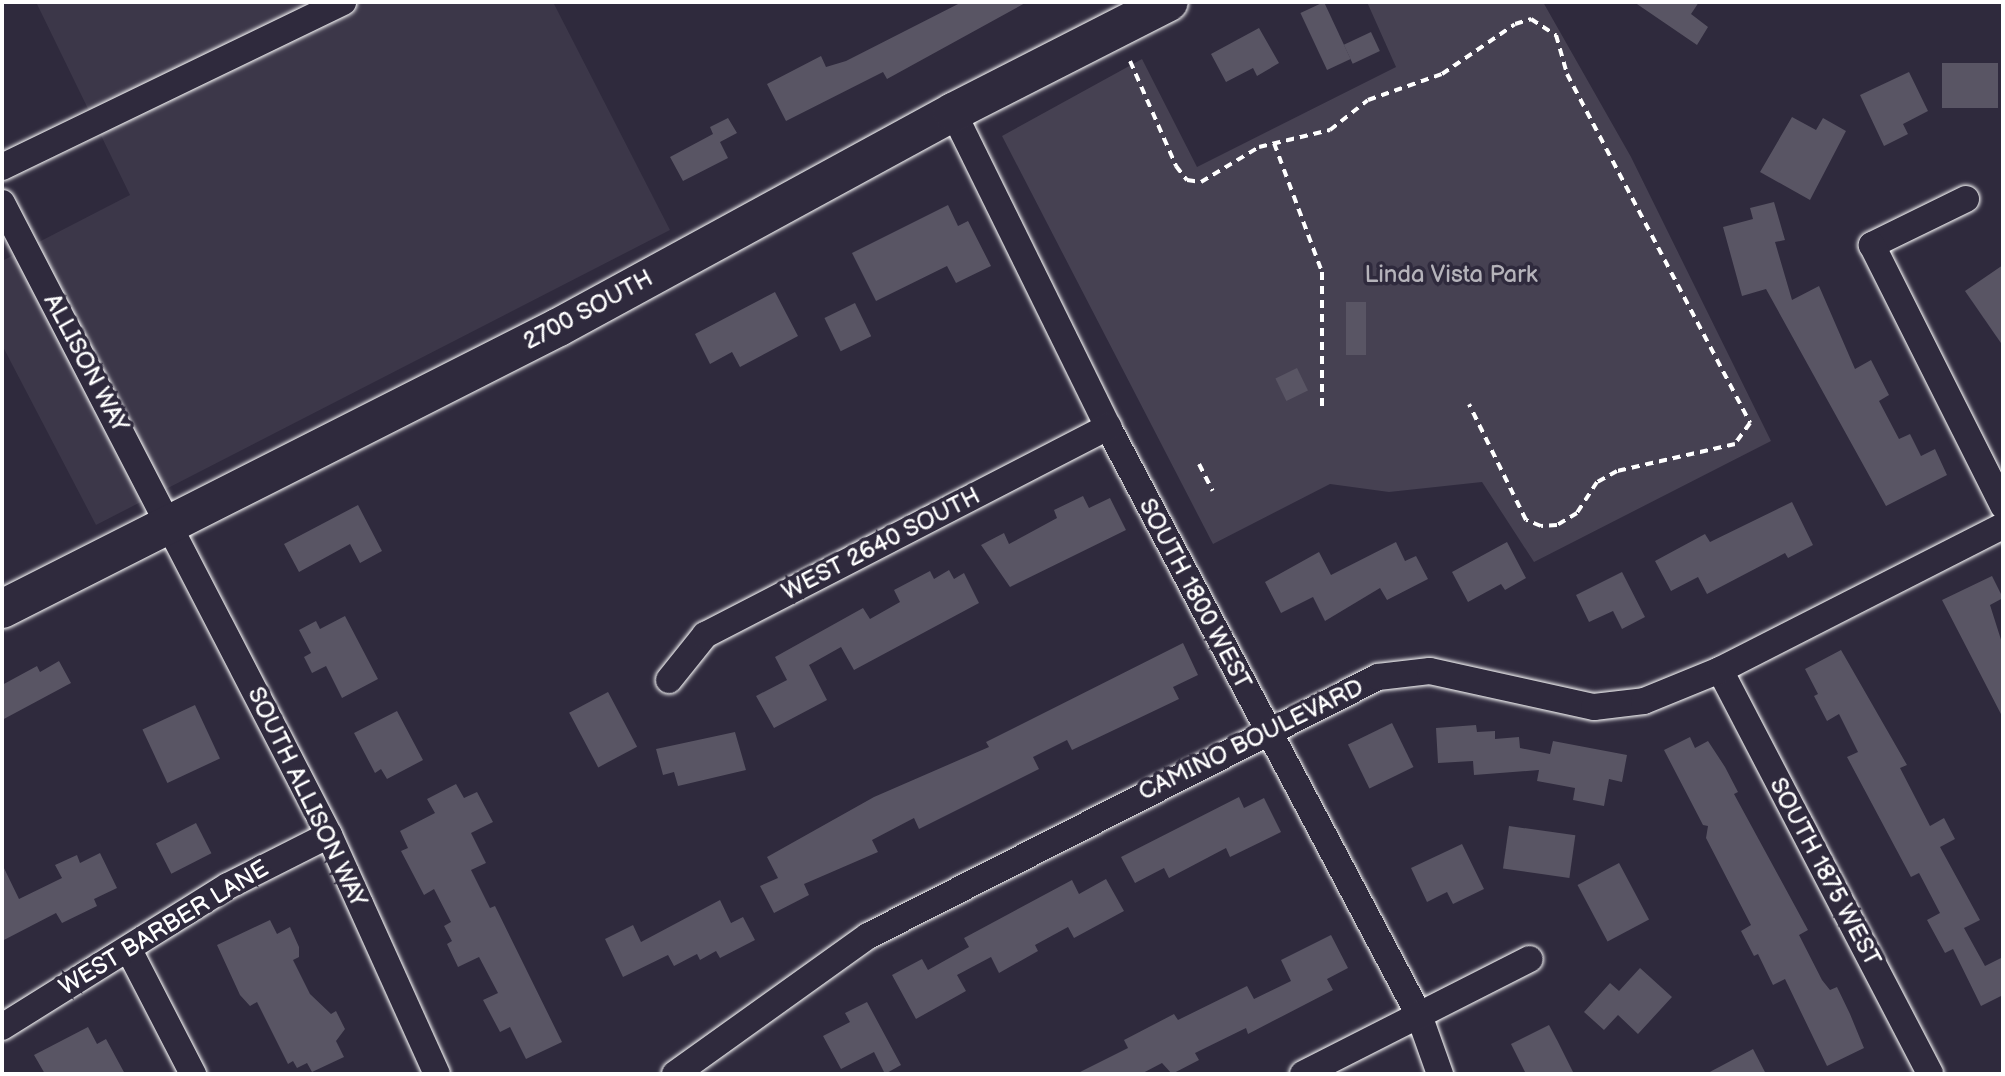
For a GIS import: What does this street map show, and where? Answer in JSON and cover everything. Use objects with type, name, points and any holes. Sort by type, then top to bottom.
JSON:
[{"type":"main road","name":"2700 SOUTH","points":[[2,609],[559,327],[953,112],[1169,2]]},
{"type":"street","points":[[2,167],[343,2]]},
{"type":"street","name":"SOUTH 1800 WEST","points":[[953,112],[1108,427],[1419,1015],[1440,1074]]},
{"type":"street","points":[[1966,199],[1872,245],[2003,506]]},
{"type":"street","name":"ALLISON WAY","points":[[2,203],[169,524]]},
{"type":"street","name":"WEST 2640 SOUTH","points":[[669,680],[705,635],[1108,427]]},
{"type":"street","name":"SOUTH ALLISON WAY","points":[[169,524],[329,835],[437,1074]]},
{"type":"street","name":"CAMINO BOULEVARD","points":[[675,1074],[868,936],[1266,729],[1378,677],[1430,671],[1594,707],[1644,701],[1720,670],[2003,526]]},
{"type":"street","name":"SOUTH 1875 WEST","points":[[1720,670],[1930,1074]]},
{"type":"street","name":"WEST BARBER LANE","points":[[2,1027],[228,886],[329,835]]},
{"type":"street","points":[[129,950],[193,1074]]},
{"type":"street","points":[[1303,1074],[1530,959]]},
{"type":"path","points":[[1130,61],[1187,180],[1201,182],[1274,143],[1330,130],[1368,100],[1442,74],[1515,24],[1531,19],[1556,35],[1567,74],[1750,423],[1735,444],[1617,471],[1597,482],[1577,513],[1557,525],[1541,526],[1526,520],[1469,404]]},
{"type":"path","points":[[1274,143],[1322,272],[1322,406]]},
{"type":"path","points":[[1199,464],[1213,491]]},
{"type":"shaded area","points":[[36,2],[553,2],[670,230],[96,525],[2,345],[2,261],[130,195]]},
{"type":"green space","name":"Linda Vista Park","points":[[1367,2],[1543,2],[1631,157],[1771,441],[1534,562],[1482,482],[1389,492],[1330,484],[1213,544],[1002,136],[1142,59],[1197,167],[1396,67]]},
{"type":"building","points":[[962,2],[1027,2],[887,79],[883,72],[786,121],[767,84],[821,56],[826,67],[846,61]]},
{"type":"building","points":[[1324,2],[1351,59],[1327,70],[1300,13]]},
{"type":"building","points":[[1634,2],[1699,2],[1691,14],[1708,27],[1697,45]]},
{"type":"building","points":[[1259,28],[1279,63],[1257,76],[1253,68],[1226,82],[1211,54]]},
{"type":"building","points":[[1371,32],[1380,51],[1353,64],[1344,45]]},
{"type":"building","points":[[1942,63],[1998,63],[1998,108],[1942,108]]},
{"type":"building","points":[[1909,72],[1928,111],[1903,124],[1908,134],[1884,146],[1860,95]]},
{"type":"building","points":[[1792,117],[1816,130],[1823,118],[1846,131],[1810,200],[1760,172]]},
{"type":"building","points":[[728,118],[737,133],[720,142],[728,158],[683,181],[670,157],[713,134],[710,127]]},
{"type":"building","points":[[1774,202],[1785,240],[1775,242],[1792,300],[1819,286],[1855,369],[1871,360],[1889,395],[1879,401],[1899,439],[1910,434],[1921,456],[1935,449],[1947,475],[1886,506],[1766,289],[1742,296],[1723,227],[1753,219],[1750,208]]},
{"type":"building","points":[[948,205],[958,226],[968,221],[991,266],[956,283],[947,266],[876,301],[852,253]]},
{"type":"building","points":[[2003,265],[2003,346],[1965,291]]},
{"type":"building","points":[[775,292],[798,336],[740,367],[732,352],[710,364],[695,334]]},
{"type":"building","points":[[1346,302],[1366,302],[1366,355],[1346,355]]},
{"type":"building","points":[[855,303],[871,336],[841,351],[824,318]]},
{"type":"building","points":[[1297,368],[1308,390],[1286,401],[1275,379]]},
{"type":"building","points":[[1083,496],[1089,508],[1110,498],[1126,530],[1010,587],[981,545],[1004,533],[1009,544],[1057,518],[1054,510]]},
{"type":"building","points":[[1792,502],[1813,545],[1788,558],[1785,553],[1707,594],[1698,577],[1671,591],[1655,561],[1705,534],[1710,542]]},
{"type":"building","points":[[358,505],[382,551],[360,563],[350,544],[299,572],[284,544]]},
{"type":"building","points":[[1396,542],[1405,561],[1416,556],[1428,579],[1387,600],[1380,588],[1325,621],[1313,597],[1281,613],[1265,582],[1319,552],[1331,575]]},
{"type":"building","points":[[1507,542],[1526,578],[1505,590],[1501,584],[1468,602],[1452,572]]},
{"type":"building","points":[[949,570],[954,579],[964,573],[979,603],[854,670],[841,647],[809,665],[827,700],[774,728],[756,696],[787,680],[775,657],[863,608],[870,619],[900,602],[894,590],[930,571],[934,579]]},
{"type":"building","points":[[1622,572],[1645,617],[1622,629],[1613,611],[1589,622],[1576,595]]},
{"type":"building","points":[[1992,576],[2003,598],[1990,605],[2003,646],[2003,718],[1942,600]]},
{"type":"building","points":[[345,616],[378,679],[342,698],[326,666],[312,673],[304,657],[311,653],[299,630],[316,621],[320,629]]},
{"type":"building","points":[[1183,643],[1198,675],[1173,687],[1179,699],[1072,750],[1067,740],[1033,757],[1039,769],[919,829],[914,818],[872,840],[878,852],[804,884],[809,895],[774,913],[760,886],[778,878],[767,857],[874,797],[989,747],[986,742]]},
{"type":"building","points":[[1841,650],[1907,765],[1900,768],[1930,826],[1944,818],[1955,839],[1940,847],[1980,920],[1964,928],[1985,966],[2003,957],[2003,995],[1981,1006],[1953,949],[1945,953],[1927,920],[1940,913],[1919,873],[1911,877],[1847,757],[1858,752],[1839,714],[1827,721],[1814,696],[1818,694],[1805,669]]},
{"type":"building","points":[[59,661],[71,683],[2,720],[2,685],[37,666],[40,672]]},
{"type":"building","points":[[608,692],[637,747],[598,767],[569,713]]},
{"type":"building","points":[[195,705],[220,758],[167,783],[142,730]]},
{"type":"building","points":[[397,711],[423,760],[387,779],[381,769],[375,773],[354,733]]},
{"type":"building","points":[[1392,723],[1413,767],[1369,789],[1348,744]]},
{"type":"building","points":[[1476,725],[1477,732],[1495,731],[1495,739],[1519,737],[1520,748],[1550,754],[1553,741],[1627,755],[1622,782],[1609,779],[1604,806],[1573,800],[1575,788],[1537,781],[1539,770],[1474,775],[1473,761],[1438,763],[1436,728]]},
{"type":"building","points":[[735,732],[746,770],[678,786],[674,772],[663,775],[656,749]]},
{"type":"building","points":[[1690,737],[1695,748],[1708,741],[1725,767],[1738,792],[1734,794],[1808,930],[1799,935],[1822,980],[1830,990],[1837,987],[1850,1014],[1864,1048],[1827,1066],[1785,979],[1773,985],[1758,954],[1754,956],[1741,931],[1751,925],[1706,838],[1708,826],[1703,825],[1664,750]]},
{"type":"building","points":[[456,784],[464,798],[477,792],[493,822],[471,833],[486,863],[471,870],[490,908],[495,906],[562,1042],[526,1059],[510,1027],[500,1032],[483,1000],[498,993],[479,957],[458,967],[447,944],[452,941],[444,926],[451,922],[434,889],[424,895],[401,851],[408,848],[400,831],[435,813],[427,799]]},
{"type":"building","points":[[1239,797],[1244,808],[1264,798],[1281,832],[1230,857],[1226,848],[1169,878],[1164,868],[1135,883],[1121,857]]},
{"type":"building","points":[[196,823],[211,853],[171,874],[156,843]]},
{"type":"building","points":[[1509,826],[1575,835],[1569,878],[1503,869]]},
{"type":"building","points":[[1462,844],[1484,889],[1453,904],[1447,892],[1427,902],[1411,868]]},
{"type":"building","points":[[100,853],[117,888],[94,899],[97,906],[62,923],[56,913],[2,941],[2,864],[19,899],[62,878],[55,865],[77,855],[80,863]]},
{"type":"building","points":[[1619,863],[1649,920],[1608,942],[1578,885]]},
{"type":"building","points":[[1106,879],[1124,911],[1074,938],[1068,927],[1035,945],[1038,951],[999,973],[991,957],[957,975],[966,991],[916,1019],[892,975],[922,959],[928,970],[969,947],[964,938],[1072,880],[1079,894]]},
{"type":"building","points":[[720,900],[731,923],[743,917],[755,940],[720,958],[716,951],[700,960],[697,954],[674,966],[668,955],[623,977],[605,939],[633,925],[641,942]]},
{"type":"building","points":[[270,920],[277,934],[290,927],[299,947],[299,957],[293,960],[310,994],[331,1014],[336,1011],[345,1029],[336,1041],[344,1057],[312,1072],[307,1063],[297,1068],[293,1061],[288,1064],[257,1002],[250,1006],[240,995],[217,945]]},
{"type":"building","points":[[1331,935],[1348,968],[1327,979],[1333,990],[1248,1034],[1246,1028],[1195,1053],[1199,1060],[1172,1074],[1162,1063],[1141,1074],[1076,1074],[1128,1048],[1124,1040],[1174,1014],[1178,1020],[1247,986],[1254,999],[1291,981],[1281,960]]},
{"type":"building","points":[[1640,968],[1672,997],[1638,1034],[1618,1015],[1604,1030],[1584,1012],[1610,983],[1619,991]]},
{"type":"building","points":[[867,1002],[901,1065],[885,1074],[874,1052],[841,1069],[823,1036],[850,1022],[845,1013]]},
{"type":"building","points":[[1549,1025],[1574,1074],[1526,1074],[1511,1044]]},
{"type":"building","points":[[88,1027],[97,1044],[106,1039],[125,1074],[45,1074],[34,1055]]},
{"type":"building","points":[[1753,1049],[1766,1074],[1706,1074]]}]
